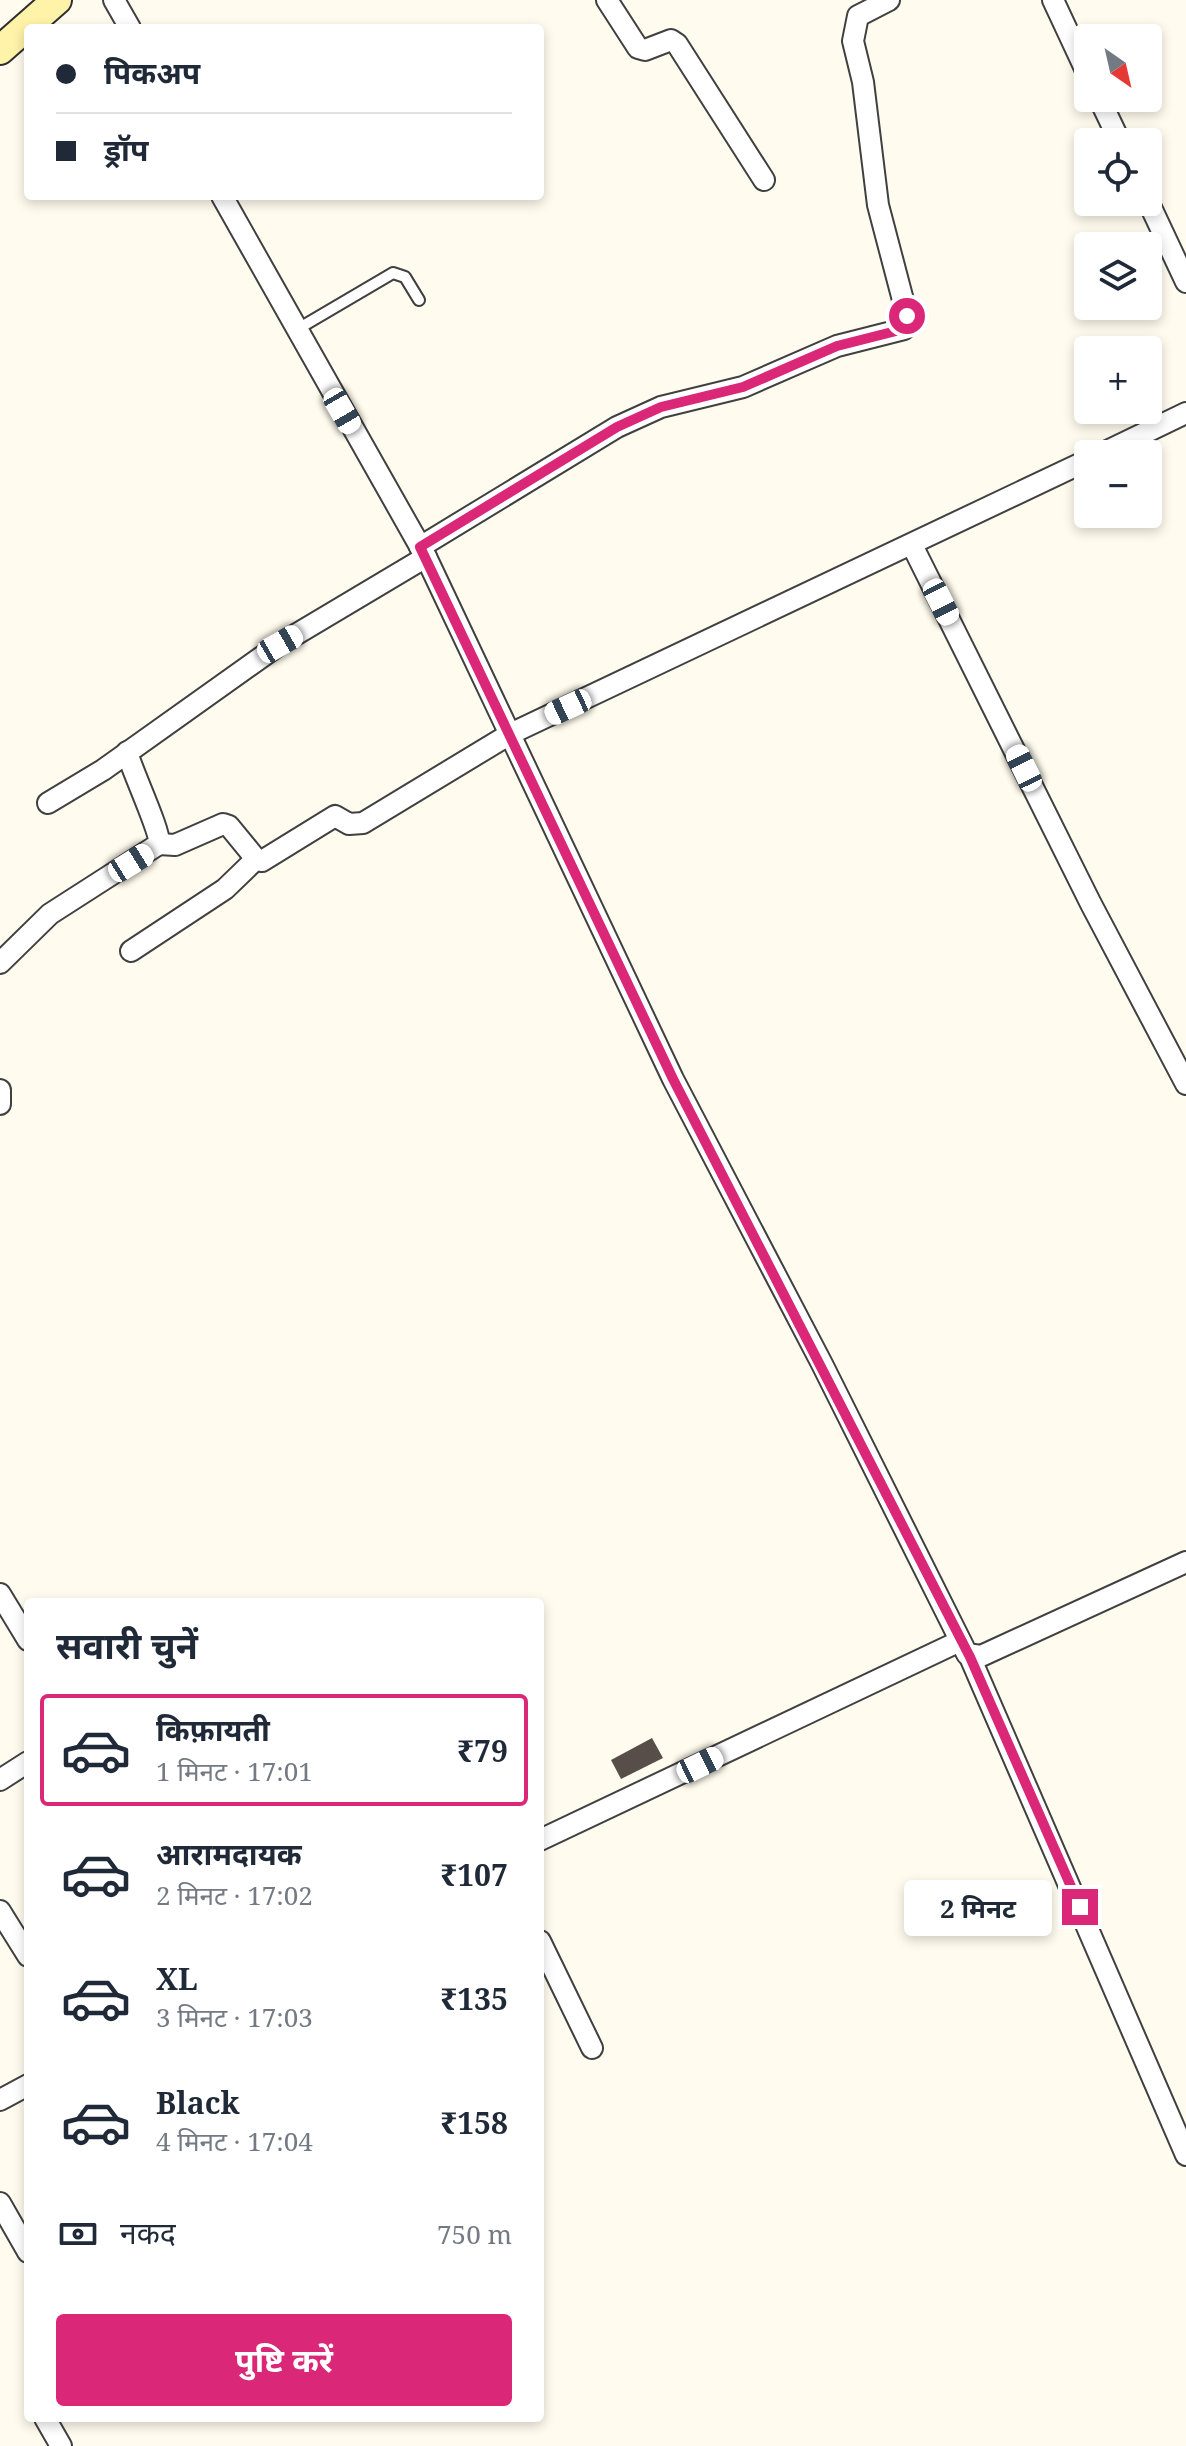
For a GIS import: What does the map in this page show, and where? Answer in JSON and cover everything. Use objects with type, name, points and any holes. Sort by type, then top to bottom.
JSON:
[{"type":"street","points":[[30,24],[57,0]]},
{"type":"street","points":[[114,0],[128,24]]},
{"type":"street","points":[[607,0],[638,48],[645,50],[671,40],[677,44],[764,180]]},
{"type":"street","points":[[48,803],[127,752],[280,644],[617,427],[661,407],[743,387],[837,346],[904,329],[909,323],[878,205],[863,82],[853,41],[858,16],[889,0]]},
{"type":"street","points":[[1053,0],[1074,45]]},
{"type":"street","points":[[0,50],[24,29]]},
{"type":"street","points":[[224,200],[423,552],[673,1079],[822,1364],[965,1649],[1186,2155]]},
{"type":"street","points":[[1155,216],[1186,282]]},
{"type":"street","points":[[1130,440],[1186,413]]},
{"type":"street","points":[[131,951],[225,889],[256,859],[270,859],[335,816],[349,824],[363,823],[510,734],[1074,467]]},
{"type":"street","points":[[912,545],[1091,904],[1186,1084]]},
{"type":"street","points":[[127,752],[134,779],[158,830],[159,844]]},
{"type":"street","points":[[0,963],[50,914],[159,844],[175,845],[223,824],[229,826],[256,859]]},
{"type":"street","points":[[0,1090],[0,1104]]},
{"type":"street","points":[[544,1838],[965,1649],[981,1656],[1186,1562]]},
{"type":"street","points":[[0,1594],[24,1633]]},
{"type":"street","points":[[0,1780],[24,1765]]},
{"type":"street","points":[[0,1911],[24,1950]]},
{"type":"street","points":[[544,1949],[592,2048]]},
{"type":"street","points":[[0,2100],[24,2087]]},
{"type":"street","points":[[0,2203],[24,2245]]},
{"type":"street","points":[[47,2422],[61,2446]]},
{"type":"lane","points":[[295,330],[393,273],[405,277],[419,300]]},
{"type":"building","points":[[652,1738],[663,1758],[621,1779],[611,1760]]},
{"type":"route","points":[[907,316],[909,323],[904,329],[837,346],[727,393],[661,407],[617,427],[420,547],[673,1079],[970,1657],[1080,1907]]}]
